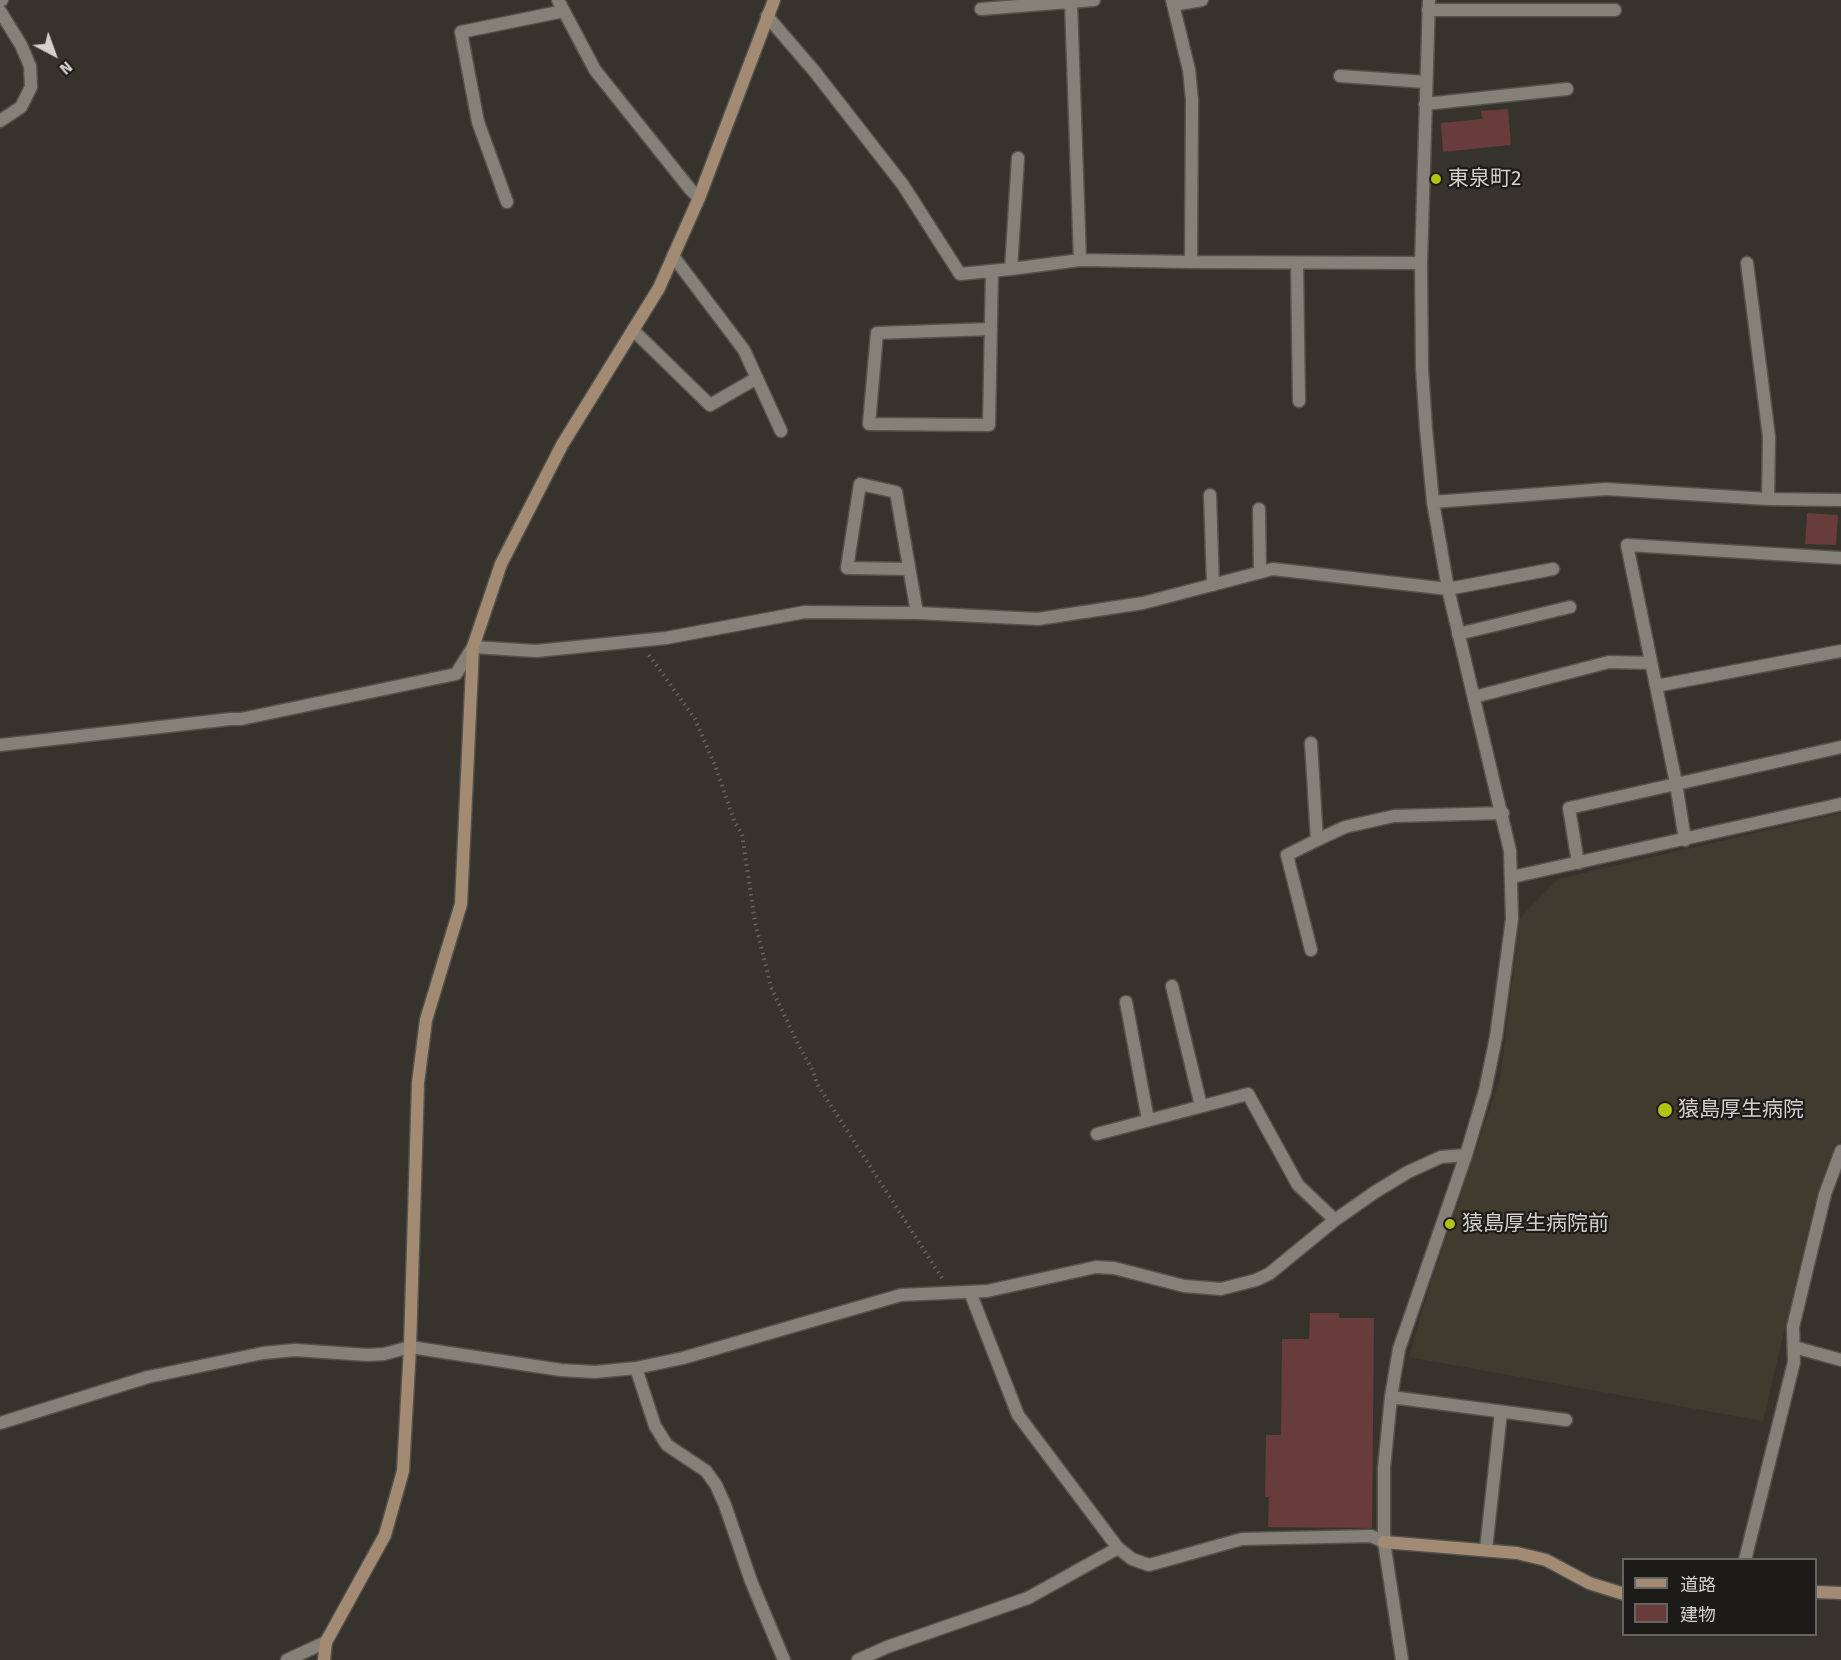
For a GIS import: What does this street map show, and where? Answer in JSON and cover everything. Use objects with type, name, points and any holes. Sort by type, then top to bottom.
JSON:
[{"type":"street","points":[[0,745],[241,719],[456,674],[473,647],[501,564],[562,446],[659,288],[699,198],[774,0]]},
{"type":"street","points":[[981,9],[1094,0]]},
{"type":"street","points":[[1191,262],[1192,100],[1189,70],[1172,3],[1202,0]]},
{"type":"street","points":[[1071,3],[1080,260]]},
{"type":"street","points":[[1402,1660],[1384,1542],[1384,1468],[1391,1397],[1399,1349],[1466,1155],[1485,1090],[1496,1037],[1512,919],[1510,851],[1503,813],[1458,634],[1433,502],[1422,368],[1421,263],[1428,5],[1615,10]]},
{"type":"street","points":[[507,202],[478,122],[461,32],[561,6],[595,70],[699,198]]},
{"type":"street","points":[[0,11],[26,56],[30,66],[31,87],[21,107],[0,122]]},
{"type":"street","points":[[767,16],[815,72],[903,185],[960,274],[1080,260],[1297,264],[1421,263]]},
{"type":"street","points":[[1340,76],[1426,82]]},
{"type":"street","points":[[1425,104],[1567,89]]},
{"type":"street","points":[[1011,269],[1018,158]]},
{"type":"street","points":[[673,256],[744,350],[781,431]]},
{"type":"street","points":[[1747,263],[1769,437],[1768,499]]},
{"type":"street","points":[[1297,264],[1299,401]]},
{"type":"street","points":[[991,329],[877,333],[869,424],[989,425],[991,329],[992,271]]},
{"type":"street","points":[[633,330],[710,405],[757,378]]},
{"type":"street","points":[[909,569],[848,568],[861,484],[896,492],[917,613]]},
{"type":"street","points":[[1433,502],[1606,489],[1768,499],[1841,500]]},
{"type":"street","points":[[1210,495],[1213,585]]},
{"type":"street","points":[[1259,509],[1260,572]]},
{"type":"street","points":[[1685,840],[1676,783],[1627,545],[1841,558]]},
{"type":"street","points":[[473,647],[536,651],[666,638],[805,612],[917,613],[1038,619],[1143,603],[1273,568],[1448,588],[1553,569]]},
{"type":"street","points":[[1458,634],[1570,607]]},
{"type":"street","points":[[324,1660],[327,1642],[385,1535],[403,1471],[410,1347],[418,1083],[426,1020],[461,903],[473,647]]},
{"type":"street","points":[[1656,686],[1841,651]]},
{"type":"street","points":[[1474,697],[1609,662],[1651,663]]},
{"type":"street","points":[[1311,743],[1317,840]]},
{"type":"street","points":[[1578,863],[1569,808],[1841,747]]},
{"type":"street","points":[[1512,877],[1841,804]]},
{"type":"street","points":[[1311,950],[1287,855],[1345,827],[1394,816],[1503,813]]},
{"type":"street","points":[[1172,986],[1201,1106]]},
{"type":"street","points":[[1126,1002],[1148,1120]]},
{"type":"street","points":[[1096,1134],[1248,1094],[1298,1185],[1335,1220]]},
{"type":"street","points":[[1745,1558],[1794,1362],[1793,1327],[1803,1284],[1825,1194],[1841,1151]]},
{"type":"street","points":[[0,1423],[148,1377],[263,1353],[295,1350],[368,1355],[384,1354],[410,1347],[561,1370],[596,1372],[636,1368],[694,1355],[901,1295],[987,1291],[1096,1268],[1114,1268],[1184,1286],[1221,1289],[1256,1280],[1269,1274],[1335,1220],[1408,1172],[1442,1157],[1466,1155]]},
{"type":"street","points":[[970,1292],[1018,1415],[1118,1548],[1132,1559],[1149,1565],[1242,1539],[1371,1536],[1384,1542],[1517,1553],[1546,1560],[1589,1583],[1622,1594]]},
{"type":"street","points":[[1794,1347],[1841,1360]]},
{"type":"street","points":[[636,1368],[655,1426],[667,1445],[706,1471],[716,1485],[751,1581],[784,1660]]},
{"type":"street","points":[[1391,1397],[1566,1420]]},
{"type":"street","points":[[1486,1550],[1501,1412]]},
{"type":"street","points":[[858,1660],[887,1647],[1028,1598],[1118,1548]]},
{"type":"street","points":[[1817,1592],[1841,1593]]},
{"type":"street","points":[[287,1660],[327,1642]]},
{"type":"path","points":[[639,640],[695,718],[716,768],[735,823],[742,834],[755,922],[771,987],[813,1071],[817,1084],[951,1293]]},
{"type":"shaded area","name":"猿島厚生病院","points":[[1841,813],[1841,1140],[1827,1165],[1815,1201],[1763,1421],[1409,1357],[1429,1288],[1500,1079],[1520,918],[1558,879]]},
{"type":"building","points":[[1508,109],[1511,145],[1443,152],[1441,123],[1482,119],[1481,111]]},
{"type":"building","points":[[1807,513],[1838,515],[1836,545],[1805,544]]},
{"type":"building","points":[[1310,1313],[1339,1313],[1339,1318],[1374,1318],[1372,1528],[1268,1527],[1269,1497],[1265,1497],[1266,1435],[1281,1435],[1282,1339],[1309,1339]]},
{"type":"place","name":"東泉町2","points":[[1436,179]]},
{"type":"place","name":"猿島厚生病院","points":[[1665,1110]]},
{"type":"place","name":"猿島厚生病院前","points":[[1450,1224]]}]
